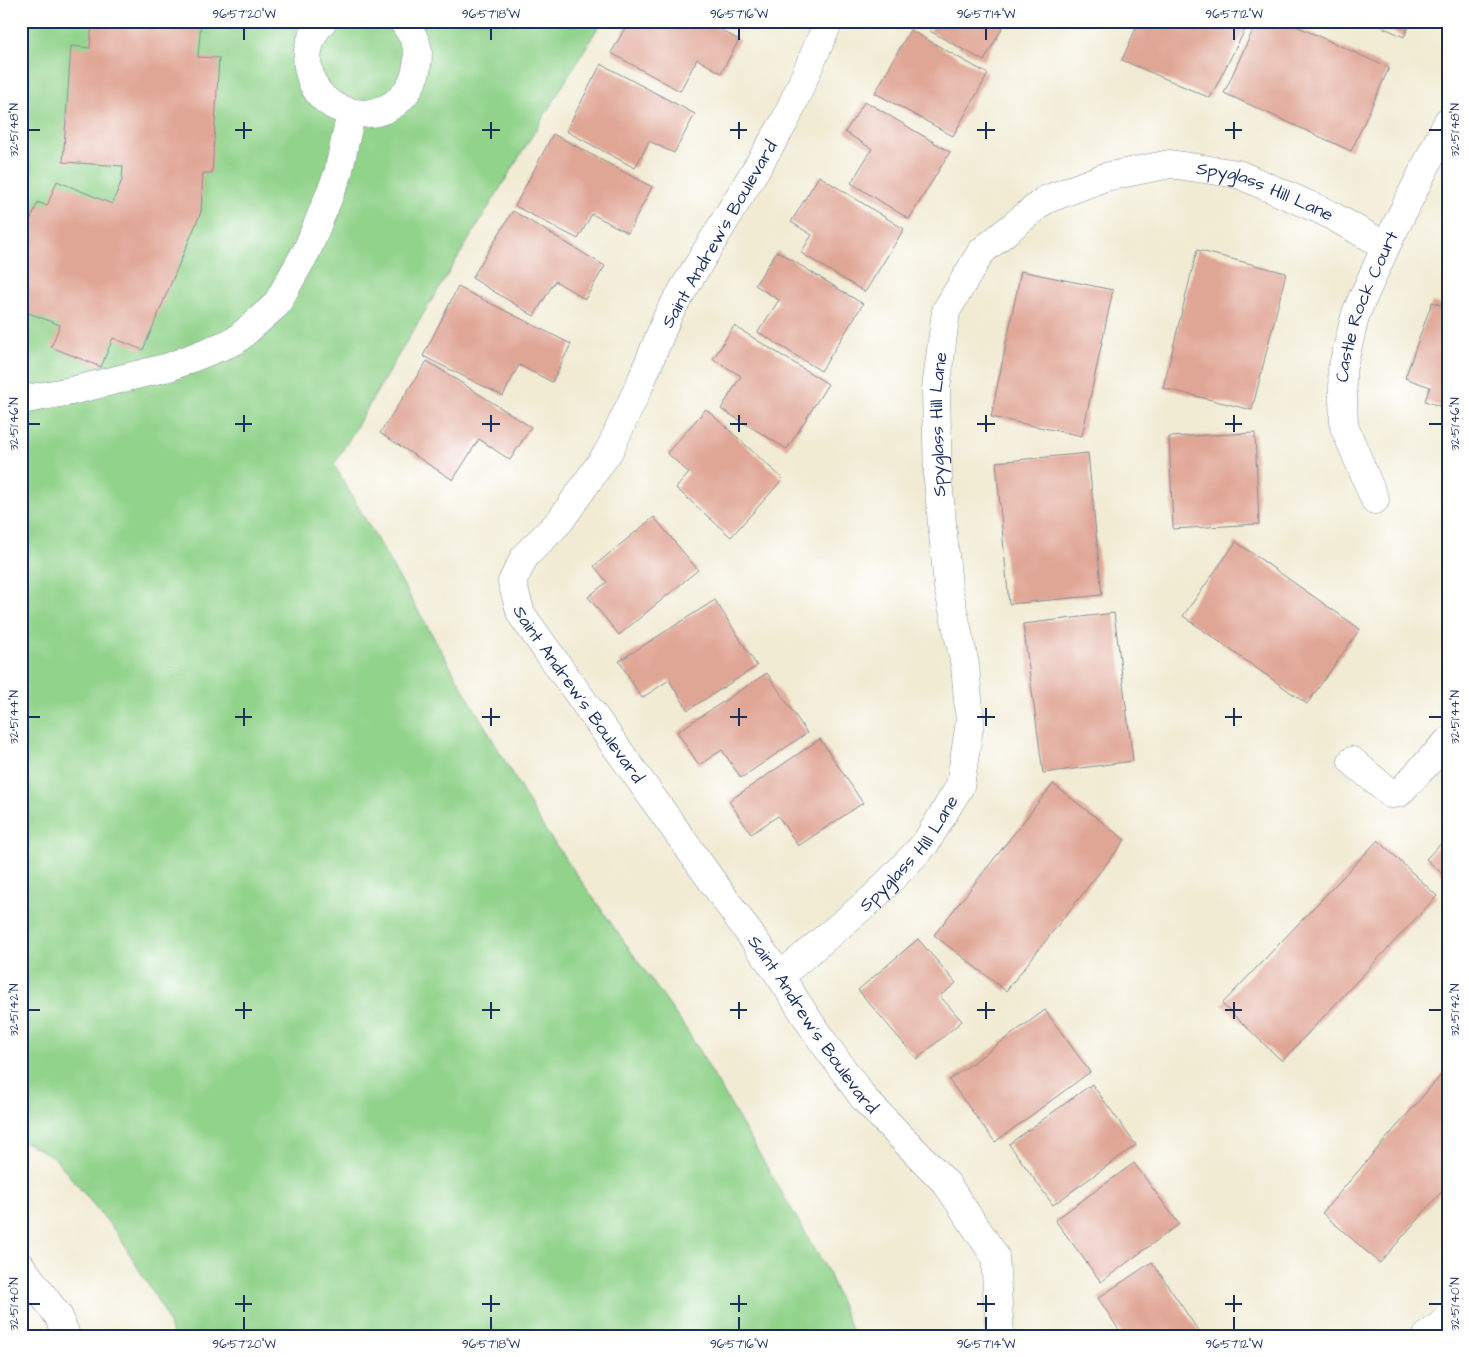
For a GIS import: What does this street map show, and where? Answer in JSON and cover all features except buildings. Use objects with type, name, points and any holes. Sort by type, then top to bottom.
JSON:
[{"type":"street","points":[[323,21],[318,26],[309,44],[308,67],[313,85],[320,95],[333,106],[351,113],[369,114],[379,112],[397,103],[409,90],[415,77],[418,50],[412,34],[403,21]]},
{"type":"street","name":"Saint Andrew's Boulevard","points":[[829,21],[785,121],[669,313],[640,384],[609,451],[560,521],[526,556],[512,582],[521,614],[780,976],[816,1032],[864,1100],[946,1183],[995,1256],[1000,1336]]},
{"type":"street","points":[[21,400],[71,391],[169,367],[236,341],[276,305],[307,250],[338,174],[351,113]]},
{"type":"street","name":"Castle Rock Court","points":[[1375,500],[1344,426],[1342,370],[1356,313],[1386,246],[1448,121]]},
{"type":"street","name":"Spyglass Hill Lane","points":[[780,976],[873,898],[925,844],[960,786],[970,722],[965,665],[947,578],[938,480],[936,389],[946,311],[981,252],[1044,200],[1105,177],[1170,164],[1238,174],[1325,212],[1386,246]]},
{"type":"street","points":[[1352,761],[1391,794],[1399,793],[1448,741]]},
{"type":"street","points":[[21,1266],[59,1317],[66,1336]]},
{"type":"street","points":[[1427,1336],[1448,1319]]},
{"type":"green space","points":[[21,21],[602,21],[399,354],[334,465],[543,827],[688,1032],[827,1270],[854,1336],[173,1336],[164,1311],[117,1233],[54,1157],[21,1140]]}]
